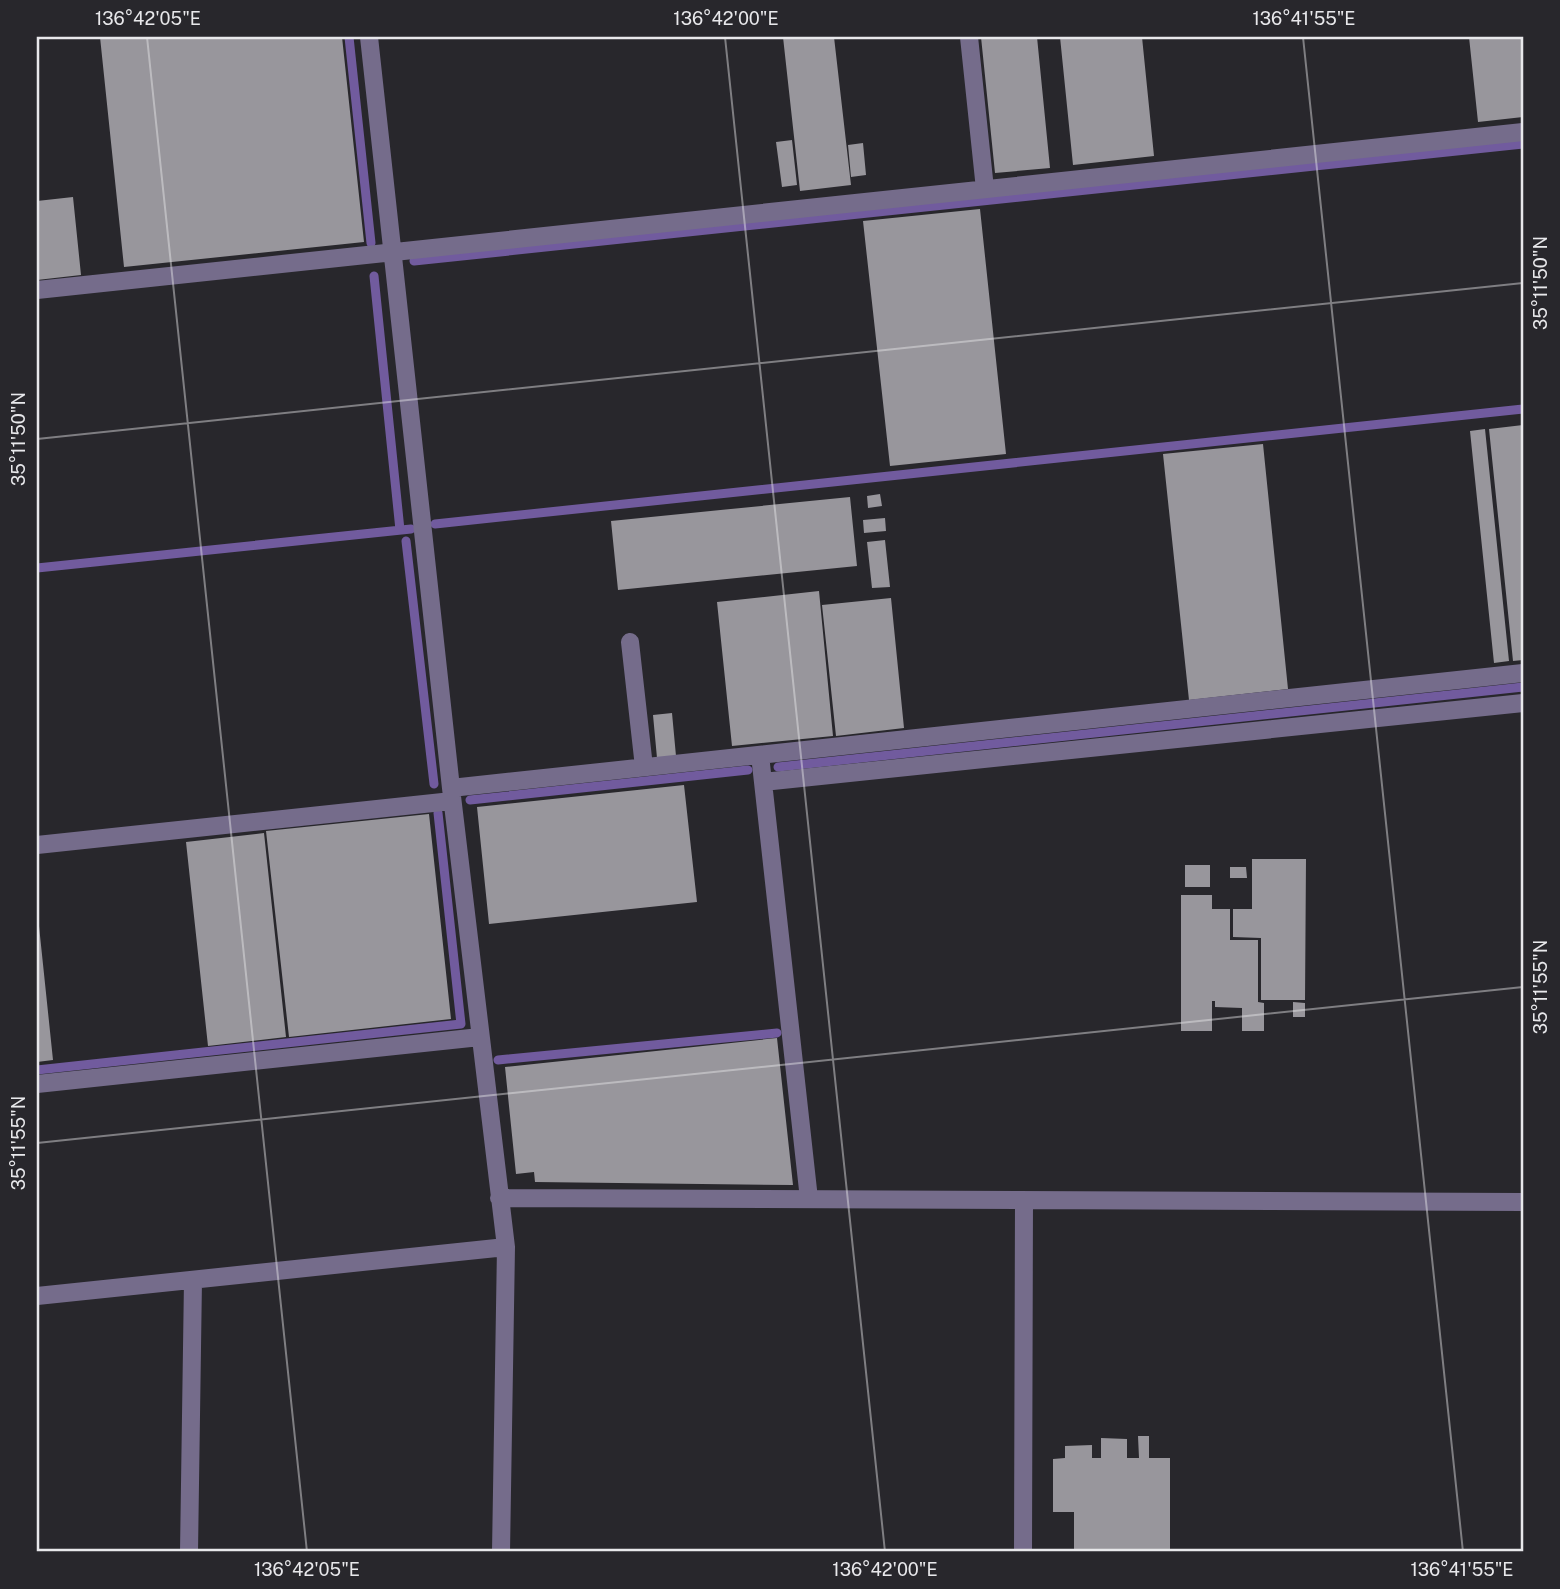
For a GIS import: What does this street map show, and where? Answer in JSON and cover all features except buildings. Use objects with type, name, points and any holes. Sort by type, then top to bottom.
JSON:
[{"type":"street","points":[[369,37],[452,794],[506,1247],[500,1552]]},
{"type":"street","points":[[969,37],[985,189]]},
{"type":"street","points":[[37,290],[1523,132]]},
{"type":"street","points":[[630,642],[644,767]]},
{"type":"street","points":[[37,845],[452,794],[644,767],[1523,673]]},
{"type":"street","points":[[763,782],[1523,703]]},
{"type":"street","points":[[760,755],[808,1199]]},
{"type":"street","points":[[37,1084],[480,1037]]},
{"type":"street","points":[[499,1198],[1523,1202]]},
{"type":"street","points":[[1023,1552],[1024,1200]]},
{"type":"street","points":[[37,1296],[506,1247]]},
{"type":"street","points":[[189,1552],[193,1280]]},
{"type":"waterway","points":[[349,37],[371,243]]},
{"type":"waterway","points":[[414,261],[1523,144]]},
{"type":"waterway","points":[[374,276],[400,530]]},
{"type":"waterway","points":[[435,524],[1523,409]]},
{"type":"waterway","points":[[37,568],[411,529]]},
{"type":"waterway","points":[[406,541],[434,784]]},
{"type":"waterway","points":[[778,767],[1523,687]]},
{"type":"waterway","points":[[470,800],[748,770]]},
{"type":"waterway","points":[[37,1070],[461,1024],[438,813]]},
{"type":"waterway","points":[[498,1060],[777,1033]]}]
